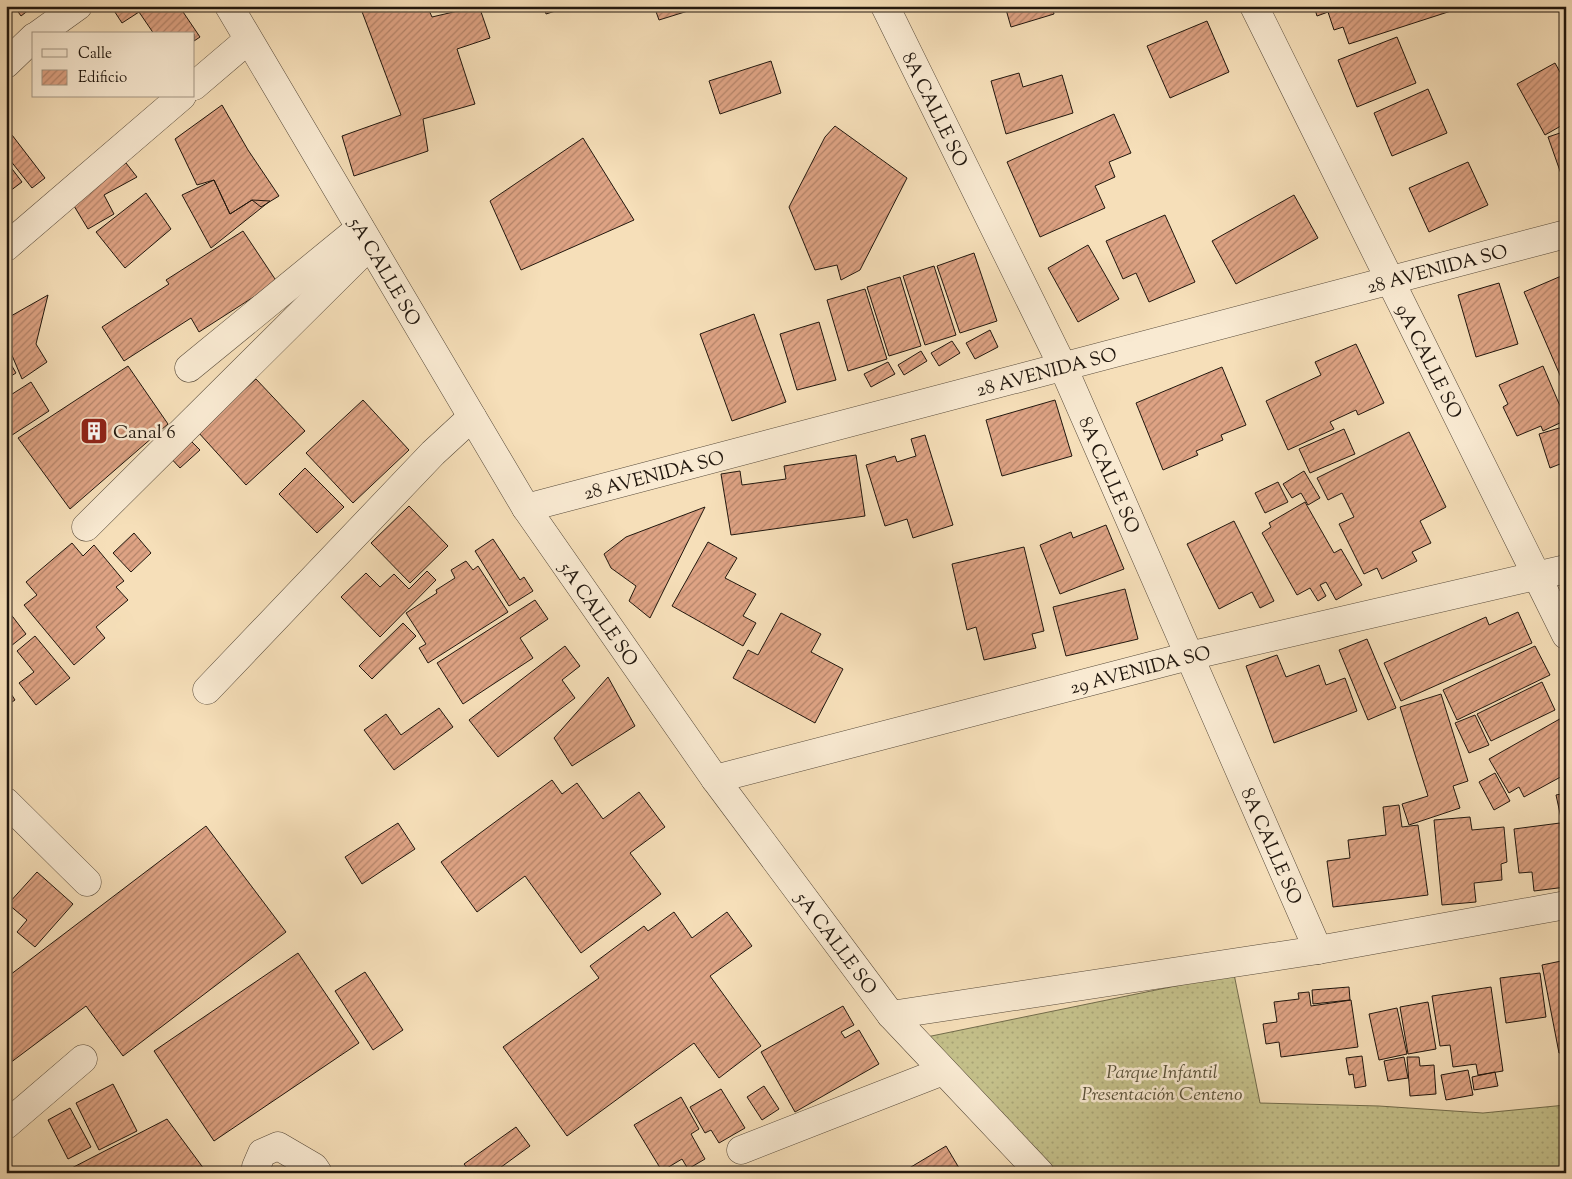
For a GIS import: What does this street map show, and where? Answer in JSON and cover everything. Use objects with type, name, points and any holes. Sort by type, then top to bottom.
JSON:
[{"type":"street","points":[[41,32],[78,6]]},
{"type":"street","name":"5A CALLE SO","points":[[229,6],[526,508],[715,780],[891,1015],[1040,1173]]},
{"type":"street","name":"8A CALLE SO","points":[[886,6],[1063,367],[1318,950]]},
{"type":"street","name":"9A CALLE SO","points":[[1254,6],[1566,635]]},
{"type":"street","points":[[6,64],[32,39]]},
{"type":"street","points":[[195,85],[248,40]]},
{"type":"street","points":[[6,247],[180,98]]},
{"type":"street","name":"28 AVENIDA SO","points":[[526,508],[1566,234]]},
{"type":"street","points":[[189,368],[365,236]]},
{"type":"street","points":[[86,527],[365,236]]},
{"type":"street","points":[[207,690],[433,453],[472,417]]},
{"type":"street","name":"29 AVENIDA SO","points":[[715,780],[1189,656],[1566,569]]},
{"type":"street","points":[[6,802],[87,882]]},
{"type":"street","points":[[891,1015],[1318,950],[1566,905]]},
{"type":"street","points":[[6,1125],[83,1059]]},
{"type":"street","points":[[741,1150],[943,1071]]},
{"type":"street","points":[[259,1173],[256,1167],[262,1153],[278,1146],[314,1166],[318,1173]]},
{"type":"green space","name":"Parque Infantil Presentación Centeno","points":[[1234,974],[1260,1103],[1379,1106],[1483,1113],[1566,1105],[1566,1173],[1037,1173],[912,1040]]},
{"type":"building","points":[[14,6],[34,6],[21,16]]},
{"type":"building","points":[[111,6],[179,6],[200,37],[195,40],[195,32],[153,32],[139,12],[122,23]]},
{"type":"building","points":[[370,6],[427,6],[432,17],[479,6],[490,38],[457,49],[475,104],[423,119],[428,151],[354,176],[342,136],[401,115],[361,9]]},
{"type":"building","points":[[544,6],[571,6],[546,14]]},
{"type":"building","points":[[654,6],[704,6],[659,20]]},
{"type":"building","points":[[1005,6],[1052,6],[1054,14],[1011,27]]},
{"type":"building","points":[[1314,6],[1450,6],[1451,11],[1349,44],[1343,27],[1334,30],[1328,12],[1317,16]]},
{"type":"building","points":[[1207,21],[1229,72],[1170,98],[1147,46]]},
{"type":"building","points":[[1397,37],[1416,83],[1357,107],[1338,60]]},
{"type":"building","points":[[771,61],[781,93],[720,114],[709,81]]},
{"type":"building","points":[[1555,63],[1566,83],[1566,123],[1545,135],[1517,84]]},
{"type":"building","points":[[1019,73],[1023,87],[1062,75],[1073,113],[1006,134],[991,81]]},
{"type":"building","points":[[1428,89],[1447,133],[1392,156],[1374,113]]},
{"type":"building","points":[[222,105],[248,150],[279,196],[261,207],[252,200],[230,214],[214,180],[197,185],[175,139]]},
{"type":"building","points":[[1114,114],[1131,153],[1109,162],[1115,177],[1095,186],[1105,208],[1040,237],[1007,162]]},
{"type":"building","points":[[835,126],[907,178],[860,270],[841,280],[837,265],[815,270],[789,207],[825,137]]},
{"type":"building","points":[[1566,131],[1566,188],[1548,137]]},
{"type":"building","points":[[12,135],[45,178],[32,188],[6,155],[6,139]]},
{"type":"building","points":[[583,138],[634,220],[521,270],[490,201]]},
{"type":"building","points":[[6,161],[22,182],[6,194]]},
{"type":"building","points":[[1468,162],[1488,205],[1429,232],[1409,188]]},
{"type":"building","points":[[126,163],[137,177],[104,195],[114,214],[88,229],[71,201]]},
{"type":"building","points":[[214,180],[230,214],[252,200],[270,201],[211,248],[182,195]]},
{"type":"building","points":[[146,193],[171,229],[125,268],[96,232]]},
{"type":"building","points":[[1294,195],[1318,238],[1236,284],[1212,241]]},
{"type":"building","points":[[1165,215],[1195,282],[1149,302],[1136,273],[1123,279],[1106,241]]},
{"type":"building","points":[[243,231],[277,282],[199,332],[191,318],[124,361],[102,327],[169,284],[166,280]]},
{"type":"building","points":[[1088,245],[1119,299],[1078,322],[1048,268]]},
{"type":"building","points":[[974,253],[997,321],[960,333],[937,266]]},
{"type":"building","points":[[934,266],[956,335],[925,345],[903,276]]},
{"type":"building","points":[[1566,274],[1566,389],[1524,292]]},
{"type":"building","points":[[900,277],[921,346],[889,356],[867,287]]},
{"type":"building","points":[[1499,283],[1518,344],[1476,357],[1458,295]]},
{"type":"building","points":[[865,289],[887,359],[848,371],[827,300]]},
{"type":"building","points":[[48,295],[36,344],[47,362],[22,379],[8,346],[11,316]]},
{"type":"building","points":[[754,314],[786,402],[732,421],[700,334]]},
{"type":"building","points":[[819,322],[836,380],[797,390],[780,334]]},
{"type":"building","points":[[990,330],[998,347],[975,359],[966,343]]},
{"type":"building","points":[[952,341],[960,353],[939,366],[931,353]]},
{"type":"building","points":[[1356,344],[1384,403],[1358,415],[1356,410],[1330,422],[1334,429],[1288,450],[1266,401],[1321,375],[1315,362]]},
{"type":"building","points":[[921,351],[927,361],[904,375],[898,365]]},
{"type":"building","points":[[6,356],[16,373],[6,379]]},
{"type":"building","points":[[888,362],[895,374],[871,387],[864,374]]},
{"type":"building","name":"Canal 6","points":[[128,366],[168,424],[70,509],[18,438]]},
{"type":"building","points":[[1543,366],[1566,420],[1543,431],[1541,426],[1517,436],[1503,407],[1508,404],[1499,385]]},
{"type":"building","points":[[1222,367],[1246,425],[1221,435],[1223,440],[1196,451],[1198,455],[1163,470],[1136,403]]},
{"type":"building","points":[[256,379],[305,431],[246,485],[198,432]]},
{"type":"building","points":[[31,382],[49,411],[6,439],[6,398]]},
{"type":"building","points":[[363,400],[409,450],[353,503],[306,453]]},
{"type":"building","points":[[1055,400],[1072,456],[1002,476],[986,420]]},
{"type":"building","points":[[1566,426],[1566,482],[1560,464],[1550,468],[1539,434]]},
{"type":"building","points":[[1344,429],[1355,454],[1310,473],[1299,449]]},
{"type":"building","points":[[1409,432],[1446,507],[1420,521],[1431,543],[1412,552],[1417,561],[1382,579],[1377,568],[1364,574],[1339,524],[1354,517],[1342,493],[1328,500],[1317,478]]},
{"type":"building","points":[[925,435],[953,525],[913,538],[907,519],[885,526],[866,465],[895,456],[897,462],[916,456],[911,439]]},
{"type":"building","points":[[186,436],[200,450],[180,468],[167,454]]},
{"type":"building","points":[[856,455],[865,516],[731,535],[721,474],[740,471],[742,485],[786,479],[784,466]]},
{"type":"building","points":[[305,468],[344,507],[317,533],[279,494]]},
{"type":"building","points":[[1304,471],[1320,498],[1308,505],[1301,493],[1292,498],[1283,484]]},
{"type":"building","points":[[1278,482],[1288,502],[1265,513],[1255,493]]},
{"type":"building","points":[[1305,502],[1334,553],[1341,549],[1362,585],[1336,600],[1326,582],[1320,585],[1326,596],[1318,601],[1310,588],[1297,595],[1262,533],[1271,527],[1269,523]]},
{"type":"building","points":[[409,506],[448,546],[410,583],[371,543]]},
{"type":"building","points":[[705,507],[650,618],[629,601],[636,586],[611,568],[604,554],[626,537]]},
{"type":"building","points":[[1234,521],[1274,601],[1260,608],[1252,592],[1219,609],[1187,544]]},
{"type":"building","points":[[1106,525],[1124,569],[1060,594],[1040,545],[1071,532],[1073,538]]},
{"type":"building","points":[[134,533],[151,553],[131,572],[113,553]]},
{"type":"building","points":[[493,539],[520,580],[524,577],[533,591],[509,606],[475,551]]},
{"type":"building","points":[[708,542],[737,558],[725,578],[756,594],[743,616],[756,623],[743,646],[672,606]]},
{"type":"building","points":[[72,543],[83,556],[94,545],[124,581],[116,587],[128,600],[96,627],[105,638],[74,665],[24,605],[37,595],[26,582]]},
{"type":"building","points":[[1024,547],[1044,631],[1032,634],[1036,648],[984,660],[976,627],[967,630],[952,564]]},
{"type":"building","points":[[466,561],[473,570],[478,566],[508,612],[428,663],[419,648],[426,644],[406,613],[437,593],[436,590],[455,578],[451,570]]},
{"type":"building","points":[[427,571],[436,580],[380,637],[341,597],[366,573],[380,587],[394,574],[409,589]]},
{"type":"building","points":[[1125,589],[1138,639],[1066,656],[1053,607]]},
{"type":"building","points":[[535,600],[548,619],[520,638],[533,658],[463,704],[437,663]]},
{"type":"building","points":[[6,608],[26,634],[6,650]]},
{"type":"building","points":[[1518,612],[1532,643],[1401,701],[1384,663],[1486,617],[1489,625]]},
{"type":"building","points":[[781,613],[821,634],[811,652],[843,669],[815,723],[733,678],[748,650],[758,655]]},
{"type":"building","points":[[403,623],[416,636],[372,679],[359,666]]},
{"type":"building","points":[[35,636],[70,678],[36,705],[19,683],[34,672],[17,651]]},
{"type":"building","points":[[1367,639],[1396,708],[1368,720],[1339,650]]},
{"type":"building","points":[[565,646],[580,666],[562,680],[575,698],[498,757],[469,720]]},
{"type":"building","points":[[1535,646],[1550,675],[1457,720],[1443,690]]},
{"type":"building","points":[[1277,655],[1286,677],[1319,665],[1326,685],[1345,678],[1357,711],[1274,743],[1246,666]]},
{"type":"building","points":[[608,677],[635,726],[572,766],[554,738]]},
{"type":"building","points":[[1542,682],[1555,710],[1491,741],[1477,714]]},
{"type":"building","points":[[6,686],[15,700],[6,706]]},
{"type":"building","points":[[1441,694],[1468,781],[1453,786],[1460,808],[1409,825],[1402,804],[1428,796],[1400,707]]},
{"type":"building","points":[[439,708],[453,727],[394,770],[364,730],[386,714],[401,735]]},
{"type":"building","points":[[1475,715],[1489,745],[1469,753],[1455,723]]},
{"type":"building","points":[[1565,716],[1566,774],[1524,797],[1519,787],[1509,793],[1489,759]]},
{"type":"building","points":[[1495,773],[1510,801],[1494,810],[1479,782]]},
{"type":"building","points":[[552,780],[562,794],[577,783],[603,819],[639,792],[665,827],[630,853],[661,894],[581,953],[525,876],[477,912],[441,862]]},
{"type":"building","points":[[1566,793],[1566,841],[1556,795]]},
{"type":"building","points":[[1399,805],[1402,827],[1418,825],[1428,895],[1333,907],[1327,861],[1350,858],[1348,840],[1386,835],[1383,807]]},
{"type":"building","points":[[1470,817],[1472,830],[1504,827],[1507,862],[1501,864],[1502,880],[1474,883],[1476,902],[1442,905],[1434,820]]},
{"type":"building","points":[[398,823],[415,849],[362,884],[345,857]]},
{"type":"building","points":[[1560,823],[1566,867],[1566,887],[1534,891],[1532,872],[1519,873],[1514,829]]},
{"type":"building","points":[[206,826],[286,932],[123,1056],[86,1006],[6,1066],[6,978]]},
{"type":"building","points":[[37,872],[73,904],[35,947],[17,932],[27,920],[8,904]]},
{"type":"building","points":[[674,912],[692,938],[727,912],[752,946],[710,976],[761,1046],[719,1078],[694,1043],[567,1136],[503,1047],[599,978],[590,966],[644,926],[648,931]]},
{"type":"building","points":[[298,953],[359,1043],[214,1141],[154,1051]]},
{"type":"building","points":[[1566,960],[1566,1052],[1559,1053],[1542,965]]},
{"type":"building","points":[[365,972],[403,1030],[373,1050],[335,991]]},
{"type":"building","points":[[1540,973],[1546,1017],[1506,1023],[1500,978]]},
{"type":"building","points":[[1349,987],[1350,1000],[1313,1004],[1312,990]]},
{"type":"building","points":[[1491,987],[1503,1071],[1478,1075],[1476,1064],[1453,1067],[1450,1045],[1440,1046],[1432,996]]},
{"type":"building","points":[[1309,992],[1311,1006],[1351,1000],[1358,1047],[1281,1057],[1279,1042],[1266,1044],[1263,1024],[1277,1022],[1274,1002],[1299,999],[1298,993]]},
{"type":"building","points":[[1428,1002],[1436,1049],[1408,1054],[1400,1007]]},
{"type":"building","points":[[843,1006],[854,1025],[841,1032],[845,1038],[859,1030],[879,1064],[795,1112],[761,1052]]},
{"type":"building","points":[[1397,1008],[1407,1054],[1379,1060],[1369,1014]]},
{"type":"building","points":[[1362,1056],[1366,1086],[1355,1088],[1353,1074],[1349,1075],[1346,1058]]},
{"type":"building","points":[[1404,1057],[1408,1078],[1388,1081],[1384,1061]]},
{"type":"building","points":[[1407,1057],[1419,1057],[1420,1066],[1434,1065],[1436,1094],[1410,1096]]},
{"type":"building","points":[[1468,1070],[1473,1095],[1446,1100],[1441,1075]]},
{"type":"building","points":[[1495,1072],[1498,1086],[1474,1090],[1472,1077]]},
{"type":"building","points":[[113,1084],[137,1131],[99,1150],[76,1103]]},
{"type":"building","points":[[764,1086],[779,1109],[762,1120],[747,1097]]},
{"type":"building","points":[[721,1089],[745,1128],[719,1143],[711,1130],[705,1133],[690,1107]]},
{"type":"building","points":[[681,1097],[699,1129],[691,1134],[705,1159],[688,1169],[682,1159],[662,1171],[634,1125]]},
{"type":"building","points":[[70,1108],[91,1147],[68,1159],[48,1120]]},
{"type":"building","points":[[167,1119],[207,1173],[62,1173]]},
{"type":"building","points":[[516,1127],[530,1146],[493,1173],[471,1173],[464,1164]]},
{"type":"building","points":[[946,1146],[962,1173],[901,1173]]},
{"type":"building","points":[[452,1167],[456,1173],[444,1173]]},
{"type":"place","name":"Canal 6","points":[[94,431]]}]
